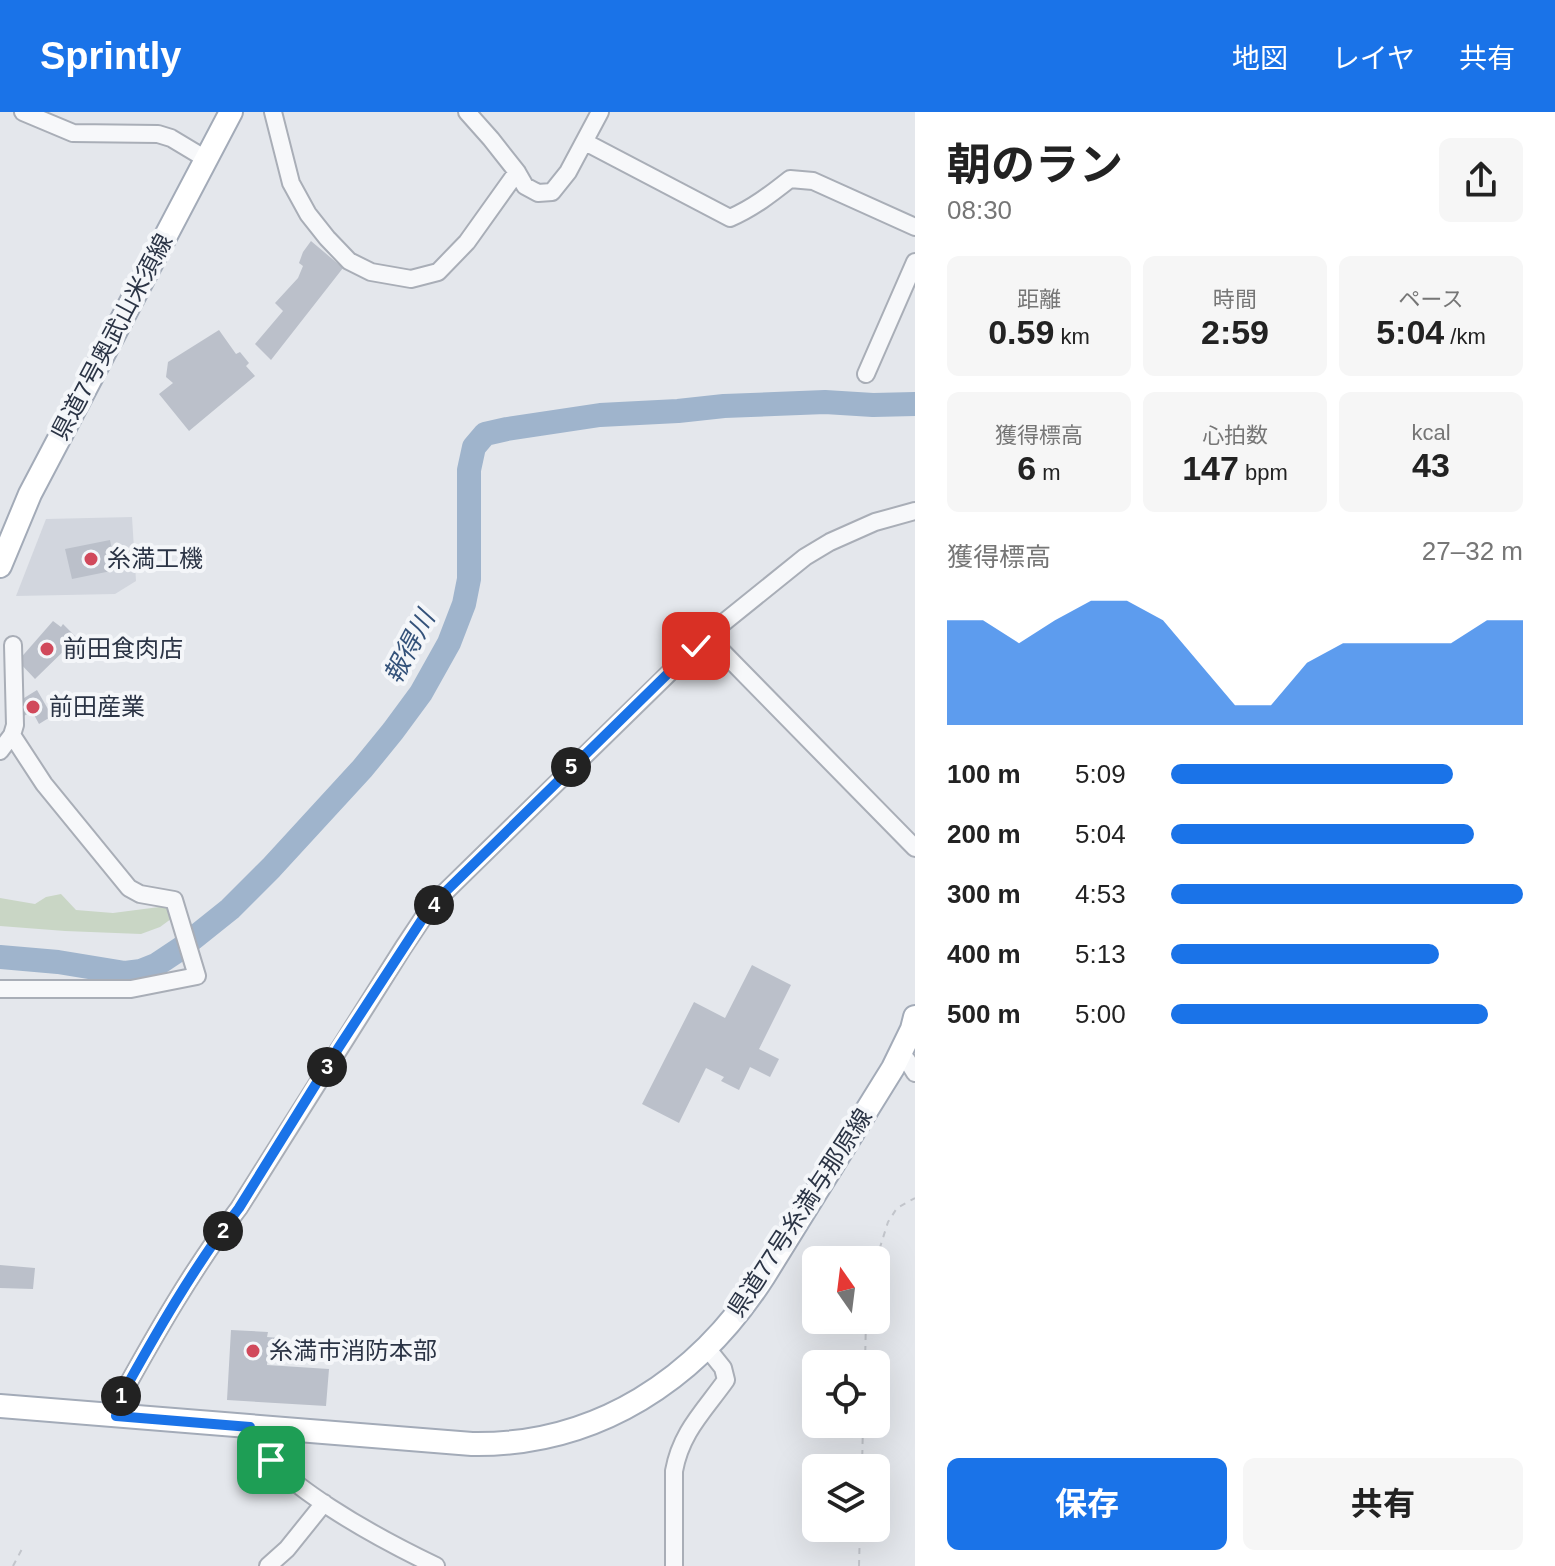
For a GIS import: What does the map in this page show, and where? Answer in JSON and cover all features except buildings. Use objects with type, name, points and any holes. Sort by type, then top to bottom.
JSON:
[{"type":"main road","name":"県道7号奥武山米須線","points":[[0,566],[30,494],[231,112]]},
{"type":"main road","name":"県道77号糸満与那原線","points":[[0,1406],[492,1445],[538,1440],[578,1429],[622,1410],[664,1384],[707,1348],[742,1309],[907,1065],[915,1017]]},
{"type":"street","points":[[23,112],[73,133],[158,134],[171,138],[206,159]]},
{"type":"street","points":[[273,112],[291,183],[308,214],[349,261],[371,272],[411,279],[438,272],[467,242],[517,172]]},
{"type":"street","points":[[467,112],[525,186],[538,193],[552,192],[568,172],[600,112]]},
{"type":"street","points":[[585,142],[730,218],[762,201],[790,179],[813,181],[915,227]]},
{"type":"street","points":[[866,374],[915,262]]},
{"type":"street","points":[[116,1416],[119,1400],[164,1322],[425,915],[707,636],[805,557],[875,522],[915,511]]},
{"type":"street","points":[[707,636],[915,848]]},
{"type":"street","points":[[0,751],[15,725],[13,645]]},
{"type":"street","points":[[0,989],[131,989],[197,976],[174,900],[140,894],[129,888],[44,784],[12,735]]},
{"type":"street","points":[[674,1566],[674,1471],[677,1456],[682,1441],[726,1380],[723,1368],[707,1348]]},
{"type":"street","points":[[250,1427],[260,1449],[324,1503],[436,1566]]},
{"type":"street","points":[[268,1566],[287,1549],[324,1503]]},
{"type":"path","points":[[880,1246],[888,1222],[897,1208],[915,1198]]},
{"type":"path","points":[[859,1566],[860,1542]]},
{"type":"path","points":[[13,1566],[22,1549]]},
{"type":"shaded area","points":[[132,517],[136,581],[115,594],[16,596],[46,519]]},
{"type":"green space","points":[[61,894],[76,910],[113,913],[167,906],[175,916],[160,927],[141,934],[0,926],[0,898],[35,904],[46,897]]},
{"type":"waterway","name":"報得川","points":[[0,957],[58,962],[125,973],[141,971],[180,949],[230,909],[271,868],[393,731],[421,693],[449,643],[464,604],[469,579],[469,470],[474,447],[485,434],[600,415],[724,406],[825,402],[915,404]]},
{"type":"place","name":"糸満工機","points":[[91,559]]},
{"type":"place","name":"前田食肉店","points":[[47,649]]},
{"type":"place","name":"前田産業","points":[[33,707]]},
{"type":"place","name":"糸満市消防本部","points":[[253,1351]]},
{"type":"route","points":[[271,1460],[260,1449],[250,1427],[116,1416],[119,1400],[178,1300],[425,915],[696,646]]}]
